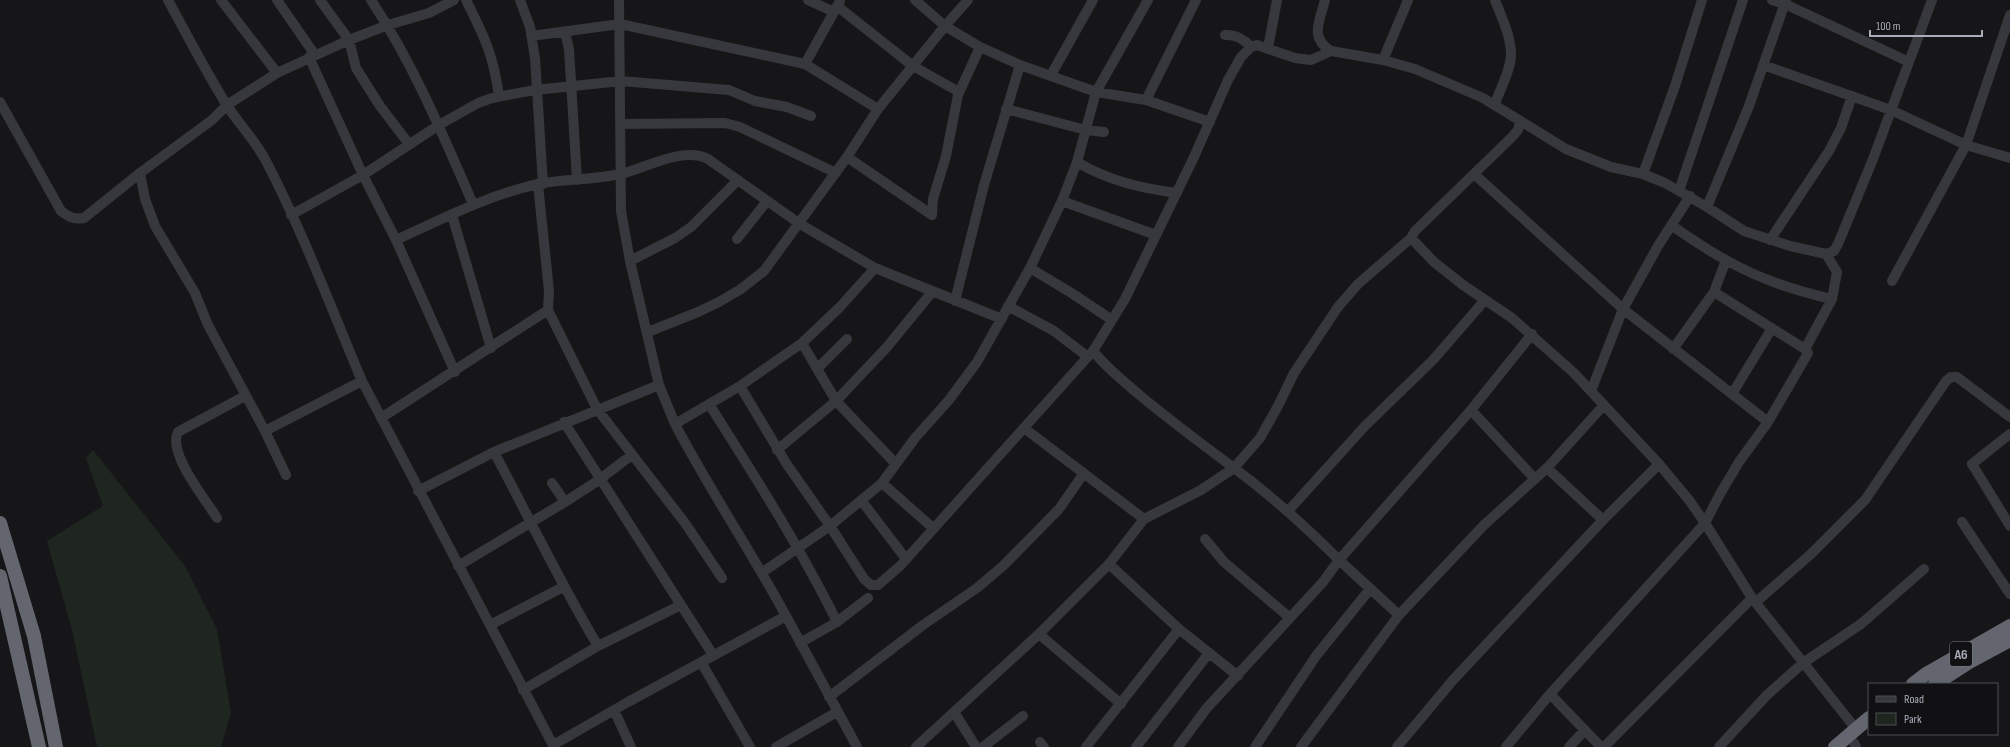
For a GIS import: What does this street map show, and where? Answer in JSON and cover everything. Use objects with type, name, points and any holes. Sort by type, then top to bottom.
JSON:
[{"type":"highway","points":[[0,523],[34,636],[56,747]]},
{"type":"highway","points":[[0,576],[39,747]]},
{"type":"highway","name":"A6","points":[[1914,683],[1926,674],[2010,626]]},
{"type":"highway","name":"A6","points":[[1937,683],[1969,662],[2010,640]]},
{"type":"highway","points":[[1853,746],[1868,720]]},
{"type":"highway","points":[[1835,747],[1862,729]]},
{"type":"street","points":[[168,0],[227,106],[246,129],[265,160],[291,215],[362,381],[418,491],[554,746],[614,710],[786,616]]},
{"type":"street","points":[[221,0],[276,73]]},
{"type":"street","points":[[277,0],[312,56],[363,175],[396,240],[455,372]]},
{"type":"street","points":[[320,0],[349,40],[356,68],[380,106],[409,144]]},
{"type":"street","points":[[371,0],[388,25],[439,125],[473,204]]},
{"type":"street","points":[[0,102],[61,210],[68,217],[77,220],[84,218],[140,173],[212,120],[227,106],[276,73],[349,40],[388,25],[429,12],[454,0]]},
{"type":"street","points":[[466,0],[488,45],[496,72],[499,97]]},
{"type":"street","points":[[520,0],[532,36],[535,58],[540,184],[549,291],[548,310],[597,409],[685,523],[722,578]]},
{"type":"street","points":[[619,0],[621,81],[621,211],[630,261],[648,332],[659,385],[674,424],[691,455],[763,572],[857,747]]},
{"type":"street","points":[[808,0],[837,6],[913,66],[959,92]]},
{"type":"street","points":[[915,0],[945,26],[980,47],[1020,64],[1096,92],[1146,100],[1210,122]]},
{"type":"street","points":[[648,332],[698,312],[741,289],[764,271],[847,158],[878,109],[968,0]]},
{"type":"street","points":[[1052,75],[1093,0]]},
{"type":"street","points":[[763,572],[830,526],[882,483],[915,438],[949,400],[977,362],[1030,268],[1062,201],[1077,162],[1096,92],[1148,0]]},
{"type":"street","points":[[1146,100],[1196,0]]},
{"type":"street","points":[[1268,48],[1277,0]]},
{"type":"street","points":[[1325,0],[1318,25],[1318,35],[1323,47],[1331,51],[1383,60],[1415,69],[1495,104],[1566,149],[1590,160],[1611,167],[1643,174],[1690,196],[1744,231],[1770,240],[1826,254],[1834,251],[1838,244],[1892,110],[1932,0]]},
{"type":"street","points":[[1383,60],[1407,0]]},
{"type":"street","points":[[1495,0],[1509,40],[1511,53],[1495,104]]},
{"type":"street","points":[[1643,174],[1675,86],[1702,0]]},
{"type":"street","points":[[1679,191],[1743,0]]},
{"type":"street","points":[[1772,0],[1786,2],[1909,62]]},
{"type":"street","points":[[1707,207],[1749,106],[1786,2]]},
{"type":"street","points":[[806,64],[837,6]]},
{"type":"street","points":[[1892,281],[1966,145],[2010,15]]},
{"type":"street","points":[[532,36],[620,24],[806,64],[878,109]]},
{"type":"street","points":[[565,32],[569,49],[577,180]]},
{"type":"street","points":[[1225,35],[1232,34],[1245,39],[1251,46]]},
{"type":"street","points":[[740,386],[777,450],[830,526],[864,579],[871,585],[878,585],[906,559],[1090,354],[1125,299],[1210,122],[1228,80],[1241,58],[1251,46],[1257,44],[1295,58],[1310,60],[1331,51]]},
{"type":"street","points":[[847,158],[932,215],[933,199],[946,156],[959,92],[980,47]]},
{"type":"street","points":[[955,301],[984,185],[1020,64]]},
{"type":"street","points":[[1763,65],[1892,110],[1966,145],[2010,158]]},
{"type":"street","points":[[291,215],[363,175],[439,125],[478,103],[499,97],[536,90],[621,81],[729,90],[755,101],[787,107],[810,116]]},
{"type":"street","points":[[1770,240],[1830,151],[1841,128],[1852,96]]},
{"type":"street","points":[[1006,110],[1086,130],[1104,132]]},
{"type":"street","points":[[916,747],[927,743],[954,712],[1039,634],[1109,564],[1144,519],[1201,490],[1234,468],[1260,438],[1294,373],[1338,307],[1358,284],[1411,238],[1416,231],[1512,137],[1518,130],[1520,121]]},
{"type":"street","points":[[620,124],[725,123],[740,127],[836,173]]},
{"type":"street","points":[[396,240],[473,204],[540,184],[620,174],[662,159],[696,155],[708,159],[800,224],[875,268],[1002,319]]},
{"type":"street","points":[[1077,162],[1096,173],[1115,181],[1140,188],[1177,192]]},
{"type":"street","points":[[140,173],[145,199],[155,226],[195,293],[208,325],[265,431],[286,475]]},
{"type":"street","points":[[1474,174],[1623,309],[1768,422]]},
{"type":"street","points":[[630,261],[675,238],[691,227],[738,180]]},
{"type":"street","points":[[1591,391],[1623,309],[1671,225],[1690,196]]},
{"type":"street","points":[[737,239],[767,201]]},
{"type":"street","points":[[1062,201],[1156,235]]},
{"type":"street","points":[[452,215],[491,348]]},
{"type":"street","points":[[1671,225],[1726,260],[1770,280],[1806,293],[1832,299]]},
{"type":"street","points":[[1411,238],[1434,262],[1532,334],[1574,373],[1659,464],[1705,523],[1754,600],[1803,663],[1862,729]]},
{"type":"street","points":[[1805,349],[1832,299],[1837,272],[1826,254]]},
{"type":"street","points":[[1674,349],[1714,292],[1726,260]]},
{"type":"street","points":[[674,424],[740,386],[802,343],[839,308],[875,268]]},
{"type":"street","points":[[1030,268],[1112,320]]},
{"type":"street","points":[[777,450],[836,401],[887,347],[932,292]]},
{"type":"street","points":[[1506,747],[1550,694],[1705,523],[1739,462],[1768,422],[1807,357],[1808,353],[1805,349],[1714,292]]},
{"type":"street","points":[[1288,511],[1365,426],[1433,360],[1485,300]]},
{"type":"street","points":[[1008,306],[1054,331],[1110,368],[1181,429],[1264,490],[1399,615]]},
{"type":"street","points":[[381,418],[455,372],[548,310]]},
{"type":"street","points":[[1732,394],[1772,328]]},
{"type":"street","points":[[1178,747],[1206,709],[1323,582],[1339,560],[1471,410],[1532,334]]},
{"type":"street","points":[[817,369],[847,338]]},
{"type":"street","points":[[802,343],[836,401],[896,464]]},
{"type":"street","points":[[1550,694],[1602,747],[1754,600],[1811,554],[1865,500],[1946,381],[1951,377],[1957,377],[2010,417]]},
{"type":"street","points":[[265,431],[362,381]]},
{"type":"street","points":[[418,491],[494,452],[564,422],[659,385]]},
{"type":"street","points":[[217,518],[181,463],[176,436],[178,432],[245,396]]},
{"type":"street","points":[[709,404],[750,468],[796,549],[818,583],[837,622]]},
{"type":"street","points":[[1301,747],[1399,615],[1457,552],[1547,468],[1604,405]]},
{"type":"street","points":[[1471,410],[1535,479]]},
{"type":"street","points":[[564,422],[599,480],[713,655]]},
{"type":"street","points":[[1024,428],[1144,519]]},
{"type":"street","points":[[2010,434],[1972,464],[2010,526]]},
{"type":"street","points":[[494,452],[532,522],[563,587],[598,646]]},
{"type":"street","points":[[458,566],[565,502],[599,480],[624,460],[632,456]]},
{"type":"street","points":[[1397,747],[1453,680],[1603,520],[1659,464]]},
{"type":"street","points":[[1547,468],[1603,520]]},
{"type":"street","points":[[829,697],[923,625],[977,588],[1004,565],[1058,509],[1084,473]]},
{"type":"street","points":[[552,482],[565,502]]},
{"type":"street","points":[[882,483],[933,528]]},
{"type":"street","points":[[861,500],[906,559]]},
{"type":"street","points":[[1962,522],[2010,594]]},
{"type":"street","points":[[1205,539],[1224,562],[1290,618]]},
{"type":"street","points":[[1109,564],[1179,629],[1238,676]]},
{"type":"street","points":[[1719,747],[1767,695],[1803,663],[1861,624],[1924,569]]},
{"type":"street","points":[[490,625],[563,587]]},
{"type":"street","points":[[1255,747],[1316,656],[1370,588]]},
{"type":"street","points":[[800,643],[837,622],[868,598]]},
{"type":"street","points":[[523,690],[598,646],[681,605]]},
{"type":"street","points":[[1086,747],[1179,629]]},
{"type":"street","points":[[1039,634],[1121,704]]},
{"type":"street","points":[[1136,747],[1209,653]]},
{"type":"street","points":[[701,662],[750,747]]},
{"type":"street","points":[[614,710],[631,747]]},
{"type":"street","points":[[776,747],[837,712]]},
{"type":"street","points":[[954,712],[976,747]]},
{"type":"street","points":[[983,747],[1023,716]]},
{"type":"street","points":[[1570,747],[1585,730]]},
{"type":"green space","points":[[93,450],[185,566],[217,629],[231,713],[221,747],[97,747],[72,630],[47,541],[103,506],[86,458]]}]
